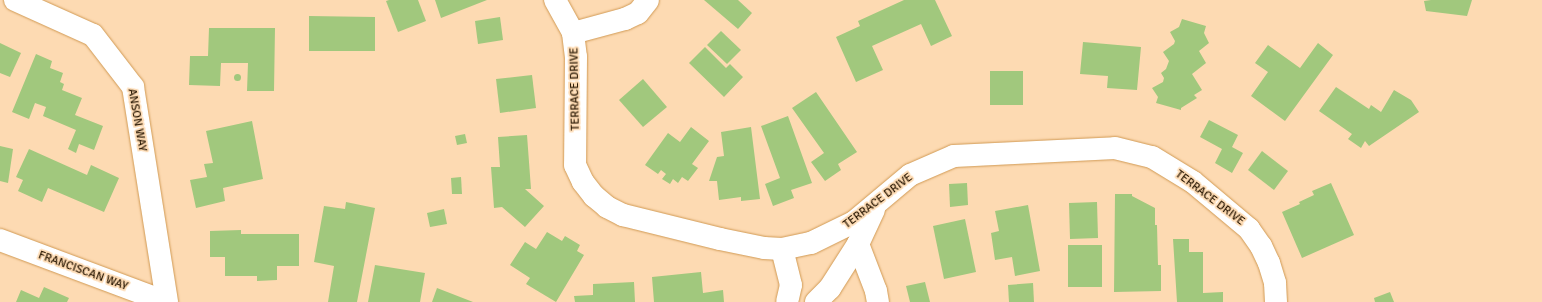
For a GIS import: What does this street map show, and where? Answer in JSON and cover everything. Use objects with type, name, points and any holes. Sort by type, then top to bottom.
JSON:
[{"type":"street","name":"ANSON WAY","points":[[15,0],[93,35],[133,87],[166,302]]},
{"type":"street","name":"TERRACE DRIVE","points":[[555,0],[573,33],[576,57],[575,165],[583,182],[594,196],[607,208],[624,215],[720,239],[764,248],[782,249],[811,243],[854,222],[910,175],[954,156],[1115,148],[1152,157],[1193,182],[1249,229],[1269,263],[1275,282],[1276,302]]},
{"type":"street","points":[[573,33],[625,19],[638,13],[648,0]]},
{"type":"street","points":[[816,302],[830,288],[858,244],[877,203]]},
{"type":"street","name":"FRANCISCAN WAY","points":[[0,240],[166,302]]},
{"type":"street","points":[[858,244],[876,291],[878,302]]},
{"type":"street","points":[[782,249],[791,285],[787,302]]},
{"type":"building","points":[[418,0],[426,21],[398,32],[386,1]]},
{"type":"building","points":[[435,0],[487,0],[441,18]]},
{"type":"building","points":[[704,0],[738,0],[752,13],[738,29]]},
{"type":"building","points":[[904,0],[935,0],[952,36],[931,46],[921,24],[872,46],[883,70],[856,82],[836,37],[860,26],[858,21]]},
{"type":"building","points":[[1472,0],[1467,16],[1426,11],[1424,1]]},
{"type":"building","points":[[309,16],[375,17],[375,51],[309,51]]},
{"type":"building","points":[[500,17],[503,40],[478,44],[475,21]]},
{"type":"building","points":[[1182,19],[1206,26],[1204,33],[1209,43],[1199,51],[1206,63],[1192,74],[1202,90],[1194,95],[1197,98],[1181,108],[1181,110],[1156,103],[1158,97],[1152,88],[1163,82],[1164,78],[1161,73],[1166,69],[1169,61],[1163,52],[1174,44],[1175,41],[1170,32],[1179,27]]},
{"type":"building","points":[[209,28],[275,28],[274,91],[247,91],[248,63],[221,63],[220,86],[189,85],[190,56],[208,56]]},
{"type":"building","points":[[721,31],[741,50],[727,64],[707,45]]},
{"type":"building","points":[[1083,42],[1141,47],[1137,90],[1107,88],[1108,76],[1080,74]]},
{"type":"building","points":[[0,43],[21,53],[10,77],[0,73]]},
{"type":"building","points":[[1318,43],[1333,55],[1285,121],[1251,96],[1268,72],[1255,63],[1268,45],[1300,68]]},
{"type":"building","points":[[705,47],[726,68],[730,64],[743,77],[724,97],[689,63]]},
{"type":"building","points":[[36,54],[52,61],[50,68],[63,73],[60,82],[64,84],[62,90],[82,98],[75,115],[103,126],[94,150],[79,144],[76,153],[68,149],[76,130],[43,116],[46,107],[35,103],[29,119],[12,112]]},
{"type":"building","points":[[990,71],[1023,71],[1023,105],[990,105]]},
{"type":"building","points":[[237,73],[240,74],[240,80],[237,81],[234,80],[233,77],[234,74]]},
{"type":"building","points":[[532,75],[536,108],[500,113],[496,79]]},
{"type":"building","points":[[643,79],[667,107],[643,127],[619,100]]},
{"type":"building","points":[[1336,87],[1369,109],[1371,105],[1381,112],[1394,90],[1411,100],[1419,112],[1369,146],[1365,141],[1361,148],[1348,139],[1352,134],[1319,111]]},
{"type":"building","points":[[816,92],[857,152],[838,164],[841,170],[825,181],[811,162],[824,153],[792,108]]},
{"type":"building","points":[[788,116],[812,183],[791,190],[794,198],[773,206],[765,184],[780,178],[761,126]]},
{"type":"building","points":[[1209,120],[1238,135],[1232,147],[1243,153],[1232,173],[1215,163],[1222,149],[1200,137]]},
{"type":"building","points":[[252,121],[263,179],[223,188],[225,201],[196,208],[190,180],[207,177],[204,164],[213,163],[206,131]]},
{"type":"building","points":[[691,127],[709,141],[692,164],[698,168],[688,181],[682,177],[678,183],[673,179],[670,184],[662,179],[666,174],[661,170],[658,174],[645,165],[668,133],[680,142]]},
{"type":"building","points":[[751,127],[760,199],[741,201],[741,197],[719,200],[717,181],[709,181],[717,157],[724,156],[721,132]]},
{"type":"building","points":[[465,134],[467,143],[457,145],[455,136]]},
{"type":"building","points":[[527,135],[531,189],[525,189],[544,206],[525,227],[502,207],[494,208],[491,167],[500,167],[498,137]]},
{"type":"building","points":[[0,146],[13,149],[8,183],[0,181]]},
{"type":"building","points":[[29,149],[87,175],[91,165],[119,178],[104,212],[48,188],[42,202],[18,191],[23,180],[16,177]]},
{"type":"building","points":[[1262,151],[1288,171],[1274,190],[1248,170]]},
{"type":"building","points":[[461,177],[462,194],[452,194],[451,178]]},
{"type":"building","points":[[967,183],[968,205],[950,207],[949,184]]},
{"type":"building","points":[[1331,183],[1354,235],[1302,258],[1282,212],[1300,204],[1299,202],[1314,195],[1312,191]]},
{"type":"building","points":[[1115,194],[1132,194],[1132,196],[1155,208],[1158,265],[1161,265],[1161,291],[1114,292]]},
{"type":"building","points":[[346,202],[375,208],[357,302],[328,302],[334,266],[314,262],[324,206],[345,209]]},
{"type":"building","points":[[1097,202],[1098,238],[1070,239],[1069,203]]},
{"type":"building","points":[[1028,205],[1040,271],[1015,276],[1012,257],[995,260],[991,233],[999,231],[995,211]]},
{"type":"building","points":[[444,209],[447,224],[430,227],[427,213]]},
{"type":"building","points":[[965,219],[976,272],[944,279],[933,226]]},
{"type":"building","points":[[241,230],[241,234],[299,234],[299,266],[277,266],[277,280],[257,281],[257,276],[225,276],[225,257],[210,257],[210,231]]},
{"type":"building","points":[[547,232],[562,241],[565,236],[580,245],[577,251],[584,255],[556,302],[526,284],[530,278],[510,265],[525,242],[536,249]]},
{"type":"building","points":[[1173,239],[1189,239],[1189,252],[1203,252],[1203,293],[1223,292],[1223,302],[1177,302]]},
{"type":"building","points":[[1068,245],[1102,245],[1102,287],[1068,287]]},
{"type":"building","points":[[375,265],[425,273],[420,302],[368,302]]},
{"type":"building","points":[[701,272],[703,293],[723,290],[724,302],[654,302],[652,277]]},
{"type":"building","points":[[634,282],[635,302],[575,302],[574,296],[593,295],[593,284]]},
{"type":"building","points":[[925,282],[930,302],[910,302],[906,286]]},
{"type":"building","points":[[1033,283],[1034,302],[1009,302],[1008,285]]},
{"type":"building","points":[[44,287],[69,298],[67,302],[16,302],[21,290],[39,298]]},
{"type":"building","points":[[437,288],[473,302],[432,302]]},
{"type":"building","points":[[1390,292],[1394,302],[1375,302],[1374,298]]}]
